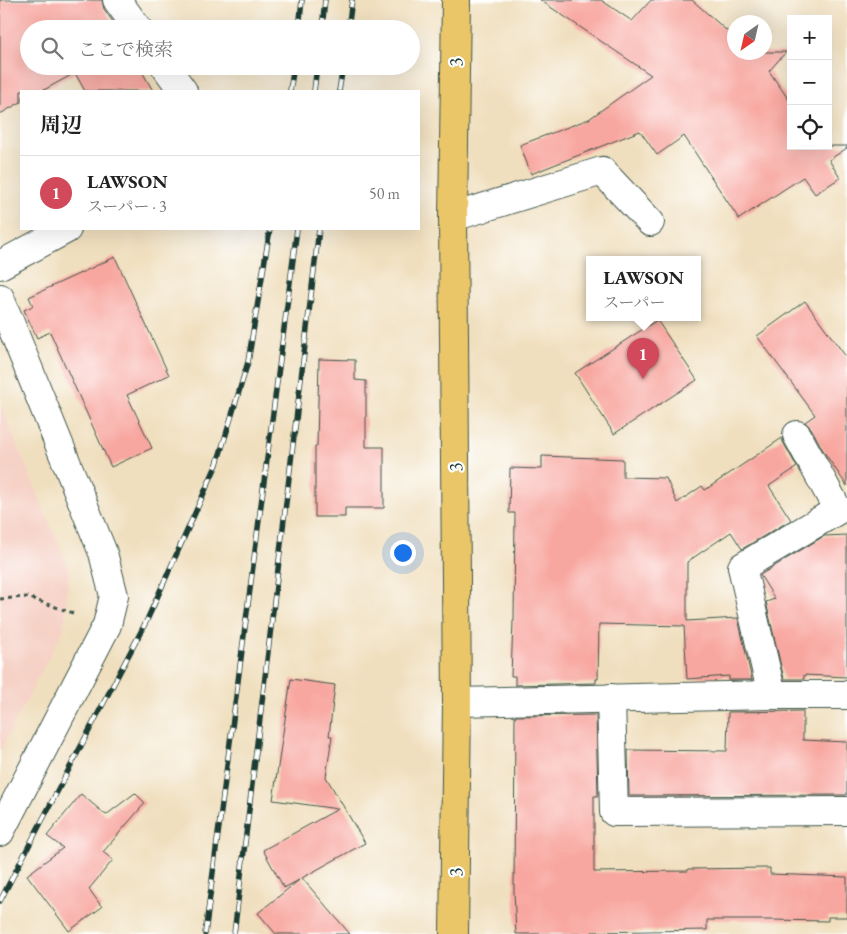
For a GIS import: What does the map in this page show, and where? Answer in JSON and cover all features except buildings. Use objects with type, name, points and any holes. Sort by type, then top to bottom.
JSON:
[{"type":"main road","name":"3","points":[[454,934],[457,702],[452,217],[456,0]]},
{"type":"street","points":[[117,0],[131,20]]},
{"type":"street","points":[[171,75],[182,90]]},
{"type":"street","points":[[452,217],[602,172],[650,222]]},
{"type":"street","points":[[0,265],[65,230]]},
{"type":"street","points":[[0,298],[103,554],[114,596],[107,625],[0,832]]},
{"type":"street","points":[[772,695],[742,567],[838,510],[797,435]]},
{"type":"street","points":[[457,702],[847,695]]},
{"type":"street","points":[[611,698],[614,812],[847,811]]},
{"type":"path","points":[[0,599],[27,597],[107,625]]},
{"type":"shaded area","points":[[0,404],[69,569],[64,628],[0,751]]},
{"type":"railway","points":[[300,20],[302,0]]},
{"type":"railway","points":[[323,20],[325,0]]},
{"type":"railway","points":[[349,20],[352,0]]},
{"type":"railway","points":[[290,90],[293,75]]},
{"type":"railway","points":[[314,90],[316,75]]},
{"type":"railway","points":[[339,90],[342,75]]},
{"type":"railway","points":[[0,901],[147,620],[217,464],[248,362],[270,230]]},
{"type":"railway","points":[[205,934],[297,230]]},
{"type":"railway","points":[[234,934],[319,230]]},
{"type":"place","name":"LAWSON","points":[[643,379]]}]
